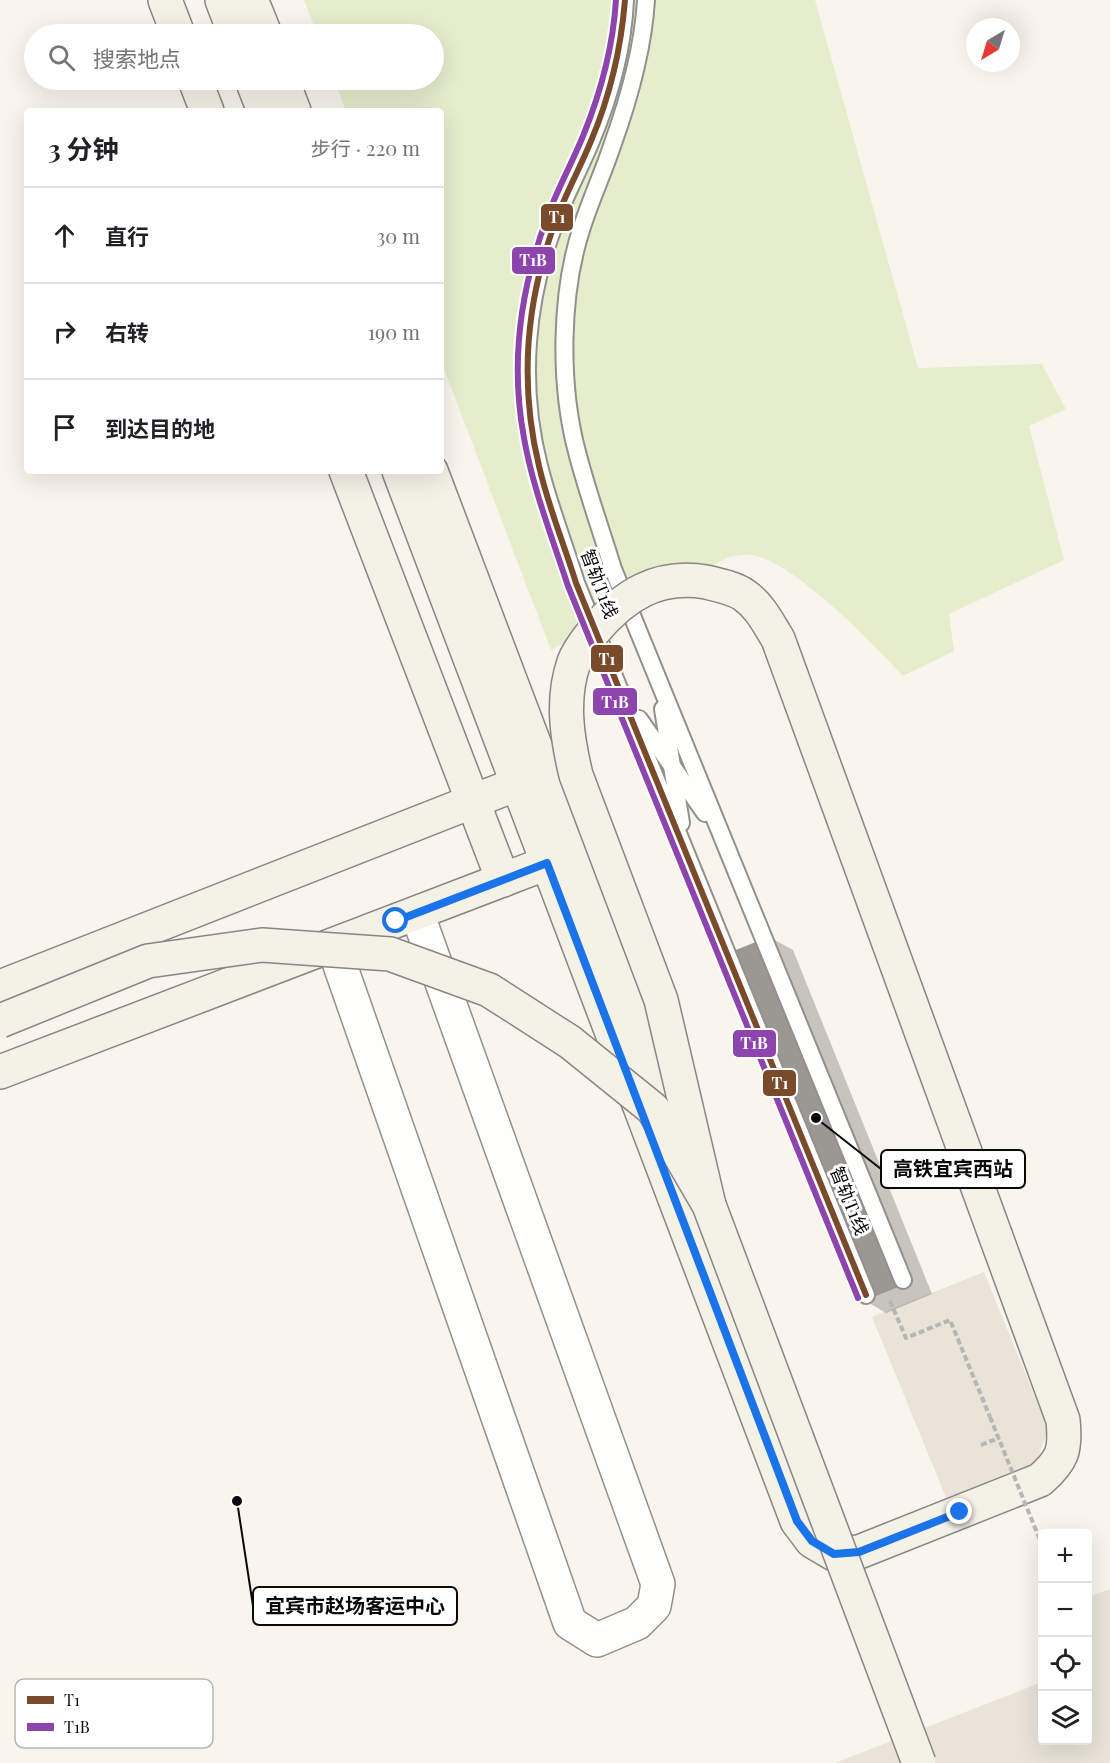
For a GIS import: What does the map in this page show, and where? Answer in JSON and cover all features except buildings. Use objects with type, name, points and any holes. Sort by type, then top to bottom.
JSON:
[{"type":"main road","points":[[165,0],[174,24]]},
{"type":"main road","points":[[222,0],[231,24]]},
{"type":"main road","points":[[199,90],[206,108]]},
{"type":"main road","points":[[256,90],[263,108]]},
{"type":"main road","points":[[286,90],[293,108]]},
{"type":"main road","points":[[347,474],[503,879]]},
{"type":"main road","points":[[400,474],[797,1521],[812,1541],[834,1554],[859,1552],[1040,1480],[1054,1467],[1062,1454],[1065,1439],[1063,1420],[778,639],[761,610],[743,595],[720,585],[674,580],[652,586],[628,598],[606,618],[584,645],[575,660],[569,684],[568,741],[576,775],[661,1000],[709,1205]]},
{"type":"main road","points":[[432,474],[919,1763]]},
{"type":"main road","points":[[0,987],[517,784]]},
{"type":"main road","points":[[0,1072],[547,863]]},
{"type":"main road","points":[[0,1021],[148,961],[262,945],[390,954],[489,990],[570,1042],[653,1109],[709,1205]]},
{"type":"street","points":[[333,945],[570,1623],[597,1640],[637,1623],[654,1606],[658,1584],[417,913]]},
{"type":"lane","name":"智轨T1线","points":[[625,0],[618,52],[607,96],[592,139],[556,219],[542,260],[532,302],[527,344],[527,385],[531,425],[539,465],[576,583],[866,1295]]},
{"type":"lane","name":"智轨T1线","points":[[646,0],[638,57],[627,102],[581,228],[572,271],[566,313],[565,359],[576,450],[613,569],[903,1280]]},
{"type":"lane","points":[[659,682],[686,852]]},
{"type":"lane","points":[[622,696],[722,837]]},
{"type":"path","points":[[887,1292],[906,1338],[950,1320],[1038,1535]]},
{"type":"path","points":[[981,1445],[999,1438]]},
{"type":"green space","points":[[304,0],[815,0],[918,368],[1042,364],[1066,409],[1029,426],[1064,560],[949,614],[954,651],[903,676],[854,626],[810,588],[789,572],[752,555],[729,557],[551,650],[444,369],[444,108],[345,108],[338,90],[444,90],[444,24],[313,24]]},
{"type":"shaded area","points":[[984,1272],[1048,1429],[1036,1464],[947,1500],[872,1317]]},
{"type":"shaded area","points":[[1110,1589],[1110,1763],[835,1763],[1038,1684],[1038,1745],[1092,1745],[1092,1596]]},
{"type":"transit line","name":"T1B","points":[[616,0],[612,35],[601,86],[583,136],[548,215],[525,297],[518,353],[518,382],[524,438],[538,494],[568,586],[858,1298]]},
{"type":"transit line","name":"T1","points":[[625,0],[621,36],[604,107],[556,220],[538,281],[529,342],[529,404],[533,435],[547,496],[576,583],[866,1295]]},
{"type":"place","name":"高铁宜宾西站","points":[[816,1118]]},
{"type":"place","name":"宜宾市赵场客运中心","points":[[237,1501]]},
{"type":"route","points":[[396,921],[547,863],[797,1521],[812,1541],[834,1554],[859,1552],[960,1512]]}]
